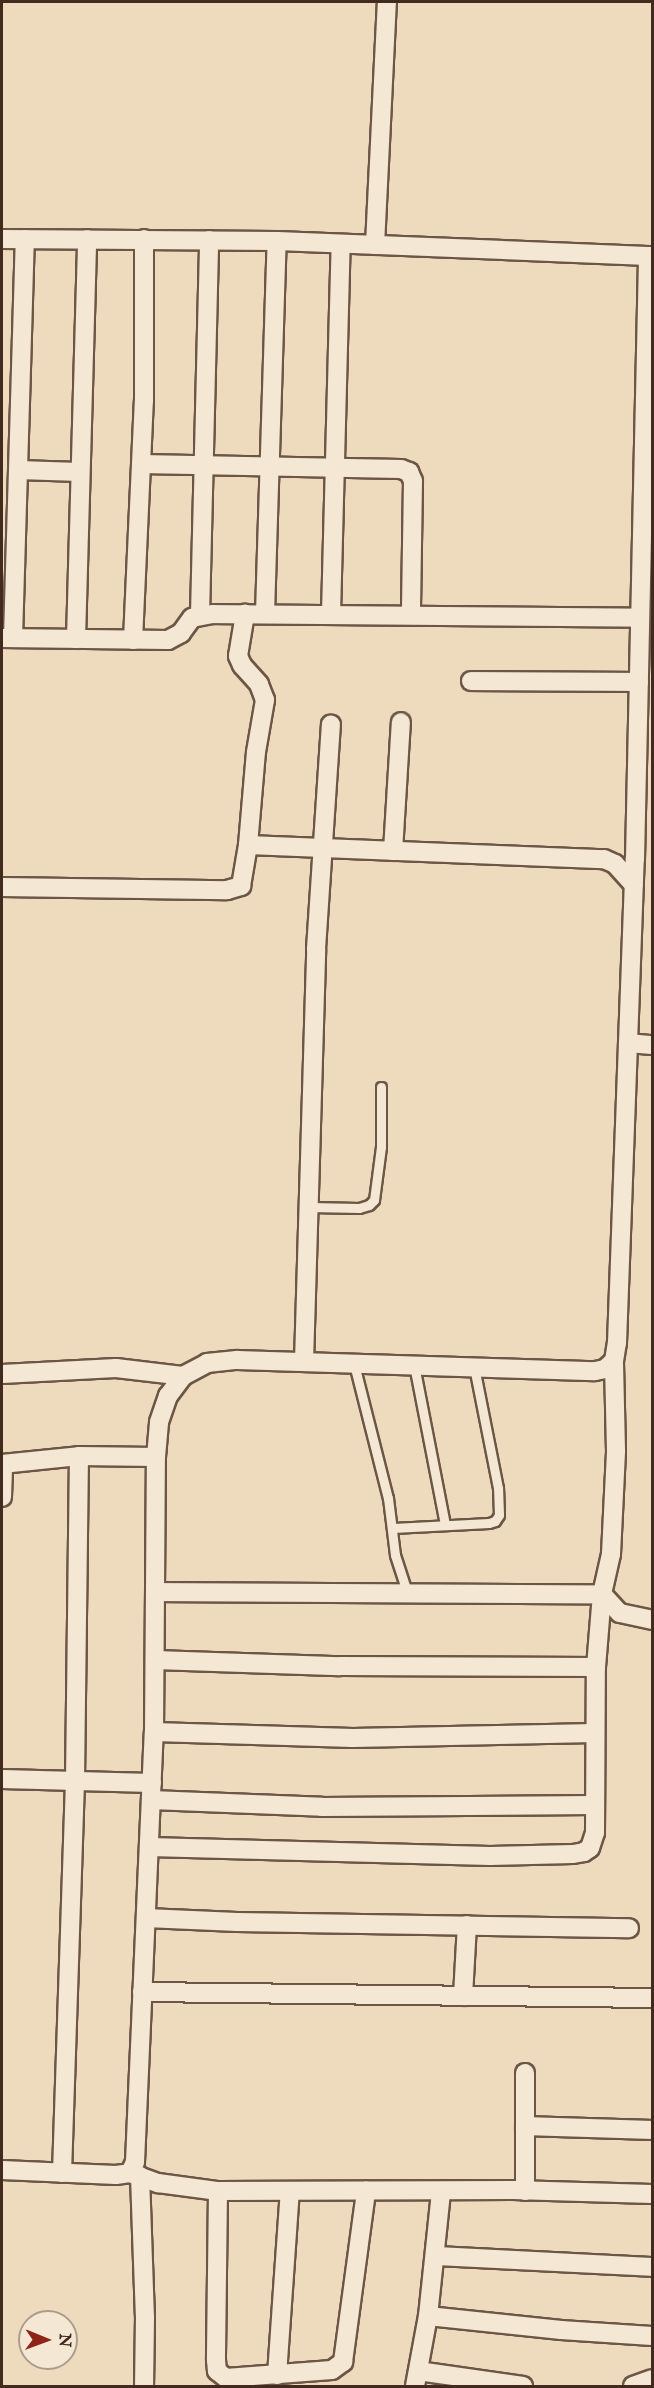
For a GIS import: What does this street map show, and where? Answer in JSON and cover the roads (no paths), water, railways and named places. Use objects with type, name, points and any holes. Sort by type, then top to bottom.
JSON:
[{"type":"street","points":[[375,245],[387,2]]},
{"type":"street","points":[[2,239],[277,241],[650,256],[639,682],[644,797],[634,885],[617,1343],[614,1361],[616,1451],[611,1554],[602,1594],[596,1667],[594,1841],[584,1852],[573,1854],[490,1856],[149,1847]]},
{"type":"street","points":[[25,239],[18,470],[7,638],[133,640],[174,638],[181,633],[192,618],[200,615],[265,613],[640,618]]},
{"type":"street","points":[[76,639],[87,239]]},
{"type":"street","points":[[133,640],[141,464],[144,239]]},
{"type":"street","points":[[200,615],[209,240]]},
{"type":"street","points":[[265,613],[277,241]]},
{"type":"street","points":[[331,614],[341,244]]},
{"type":"street","points":[[141,464],[401,470],[412,475],[411,615]]},
{"type":"street","points":[[18,470],[81,472]]},
{"type":"street","points":[[2,887],[235,889],[241,886],[245,877],[253,779],[265,700],[259,684],[242,665],[238,656],[245,614]]},
{"type":"street","points":[[471,681],[639,682]]},
{"type":"street","points":[[393,851],[401,722]]},
{"type":"street","points":[[304,1362],[316,949],[331,724]]},
{"type":"street","points":[[248,845],[604,859],[615,864],[634,885]]},
{"type":"street","points":[[628,1043],[652,1045]]},
{"type":"street","points":[[144,2386],[145,2317],[135,2175],[154,1732],[156,1457],[159,1422],[168,1396],[183,1376],[207,1363],[237,1360],[595,1371],[605,1369],[614,1361]]},
{"type":"street","points":[[2,1374],[116,1368],[183,1376]]},
{"type":"street","points":[[2,1497],[2,1464],[79,1456],[156,1457]]},
{"type":"street","points":[[62,2173],[75,1781],[79,1456]]},
{"type":"street","points":[[155,1592],[408,1595],[602,1594],[620,1613],[652,1620]]},
{"type":"street","points":[[155,1660],[340,1666],[596,1667]]},
{"type":"street","points":[[154,1732],[353,1738],[595,1733]]},
{"type":"street","points":[[2,1779],[75,1781],[152,1792],[322,1807],[595,1805]]},
{"type":"street","points":[[146,1918],[629,1928]]},
{"type":"street","points":[[463,1996],[467,1925]]},
{"type":"street","points":[[142,1992],[652,1998]]},
{"type":"street","points":[[525,2073],[525,2191]]},
{"type":"street","points":[[525,2126],[652,2130]]},
{"type":"street","points":[[2,2170],[96,2176],[135,2175],[186,2189],[218,2191],[525,2191],[652,2194]]},
{"type":"street","points":[[218,2191],[217,2371],[226,2378],[332,2370],[343,2362],[366,2191]]},
{"type":"street","points":[[277,2375],[290,2191]]},
{"type":"street","points":[[441,2192],[428,2316],[416,2379],[523,2386]]},
{"type":"street","points":[[436,2256],[652,2267]]},
{"type":"street","points":[[428,2316],[561,2330],[652,2336]]},
{"type":"street","points":[[633,2386],[652,2379]]},
{"type":"lane","points":[[310,1208],[359,1208],[369,1205],[374,1200],[381,1147],[381,1086]]},
{"type":"lane","points":[[354,1364],[388,1497],[395,1555],[408,1595]]},
{"type":"lane","points":[[414,1365],[445,1525]]},
{"type":"lane","points":[[393,1528],[489,1523],[495,1521],[499,1515],[498,1488],[474,1367]]}]
